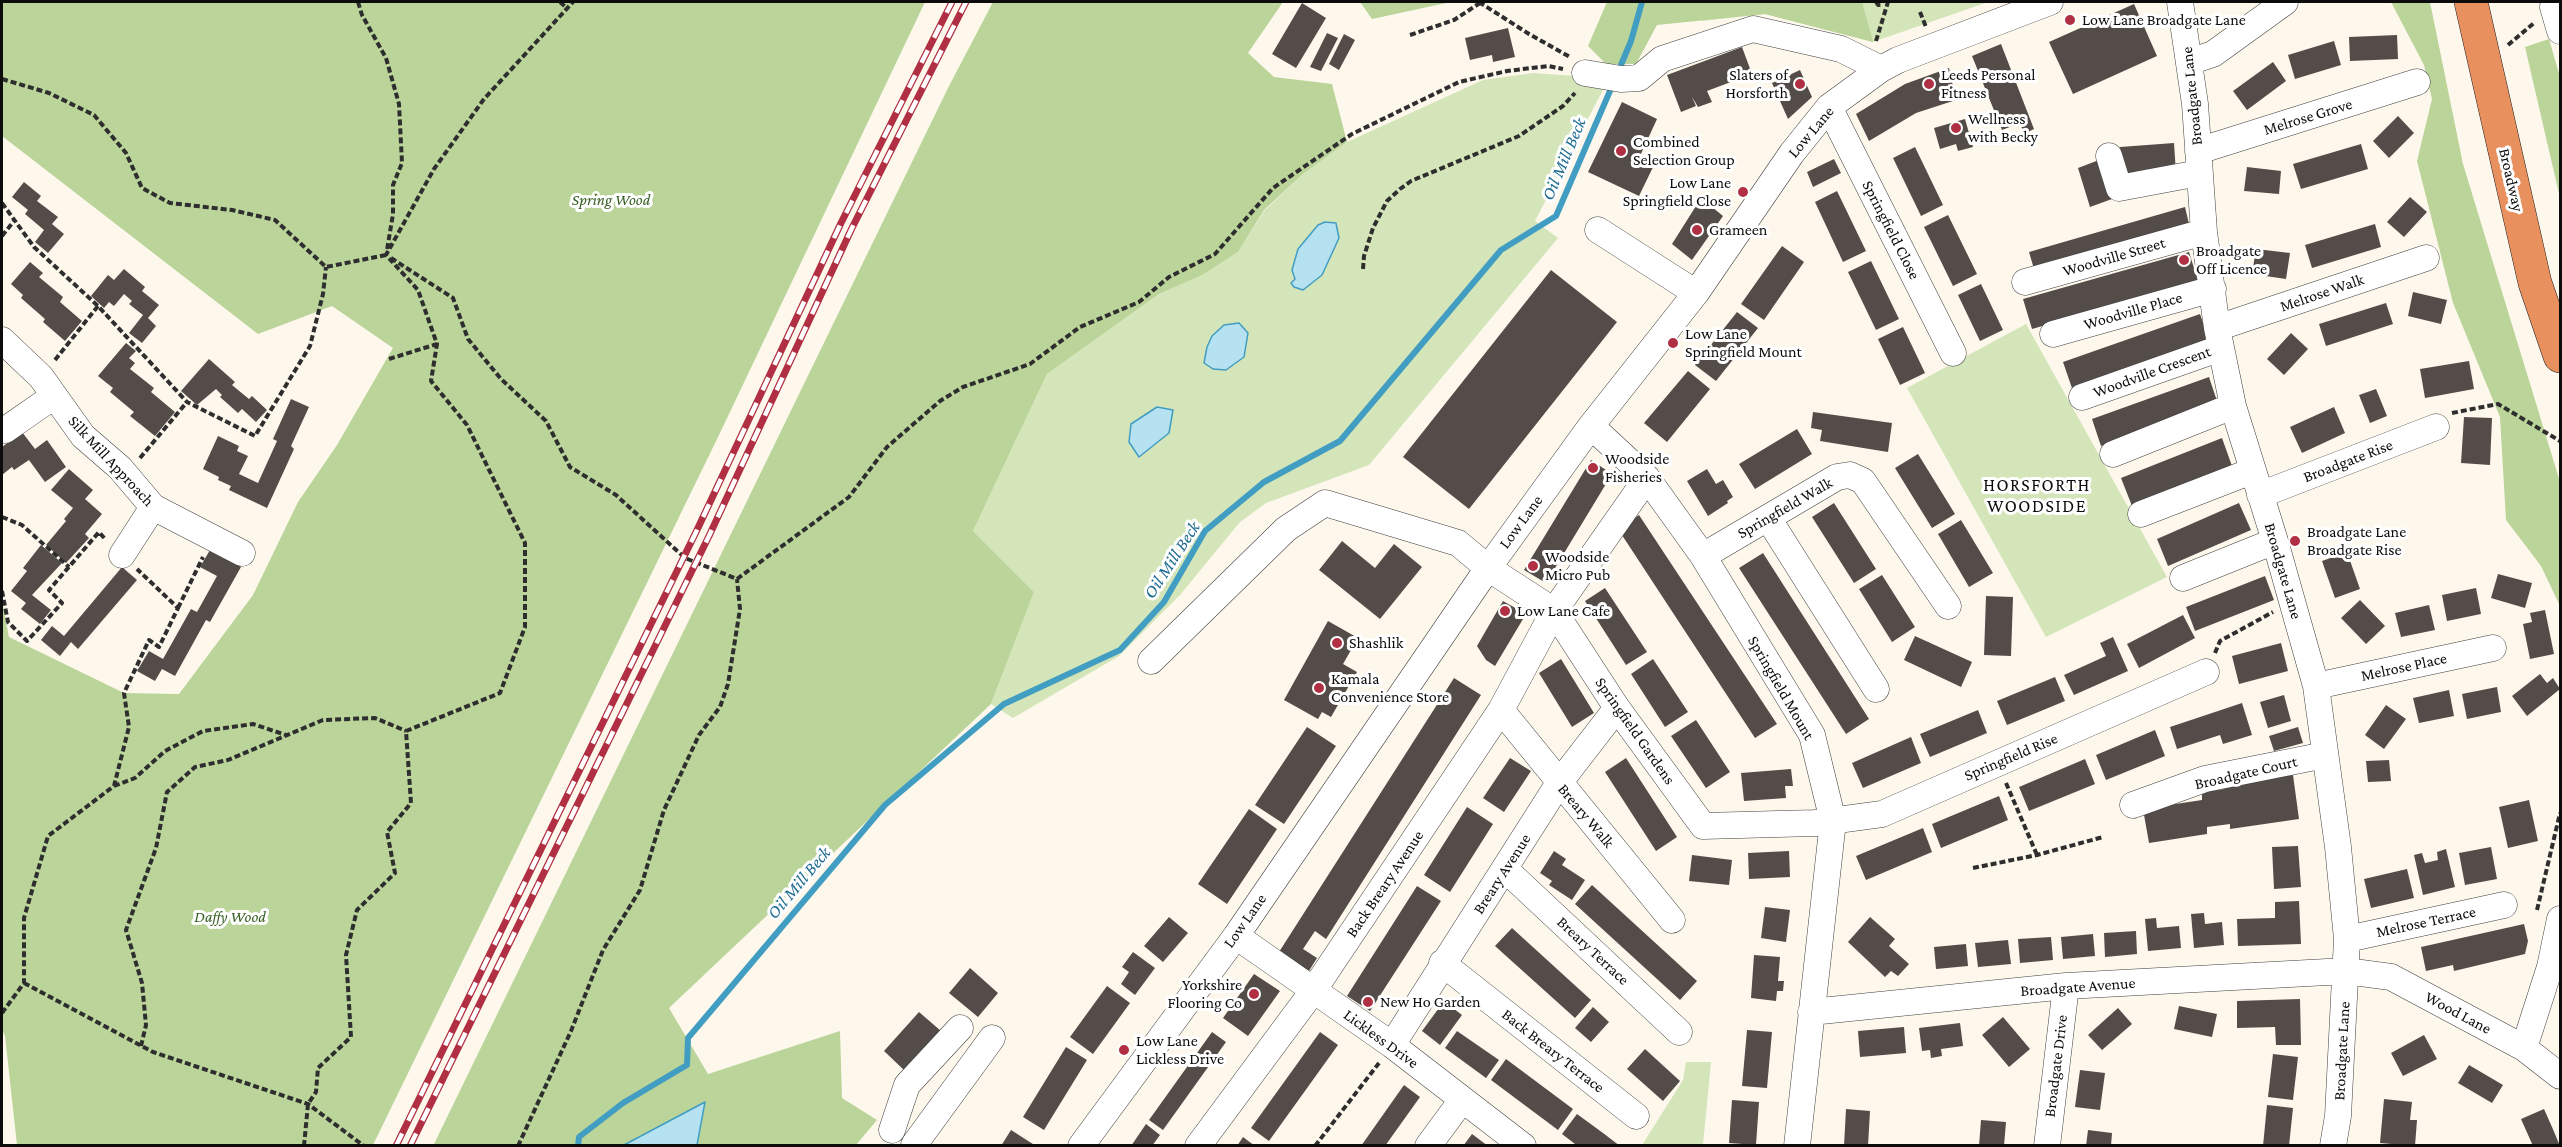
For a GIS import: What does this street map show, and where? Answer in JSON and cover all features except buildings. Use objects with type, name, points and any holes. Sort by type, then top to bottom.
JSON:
[{"type":"highway","name":"Broadway","points":[[2471,2],[2535,283],[2560,356]]},
{"type":"street","name":"Low Lane","points":[[1081,1146],[1236,936],[1488,568],[1591,426],[1696,293],[1792,153],[1829,107],[1877,59],[1932,45],[2050,2]]},
{"type":"street","name":"Broadgate Lane","points":[[2180,2],[2189,62],[2204,232],[2219,338],[2233,406],[2275,541],[2316,686],[2347,939],[2338,1116],[2332,1146]]},
{"type":"street","points":[[2189,62],[2213,54],[2285,2]]},
{"type":"street","points":[[1592,75],[1639,78],[1662,59],[1753,30],[1877,59]]},
{"type":"street","name":"Melrose Grove","points":[[2109,156],[2119,188],[2199,162],[2417,82]]},
{"type":"street","name":"Springfield Close","points":[[1829,107],[1953,354]]},
{"type":"street","points":[[1598,230],[1696,293]]},
{"type":"street","name":"Woodville Street","points":[[2025,282],[2204,232]]},
{"type":"street","name":"Melrose Walk","points":[[2219,338],[2426,258]]},
{"type":"street","name":"Woodville Place","points":[[2053,334],[2212,289]]},
{"type":"street","name":"Woodville Crescent","points":[[2082,397],[2219,338]]},
{"type":"street","name":"Silk Mill Approach","points":[[2,340],[47,387],[83,436],[126,475],[153,507],[212,540],[242,553]]},
{"type":"street","points":[[5,430],[47,387]]},
{"type":"street","points":[[2113,454],[2233,406]]},
{"type":"street","name":"Springfield Mount","points":[[1591,426],[1647,478],[1703,556],[1812,735],[1821,822],[1811,1012],[1797,1146]]},
{"type":"street","name":"Broadgate Rise","points":[[2141,514],[2256,483],[2436,427]]},
{"type":"street","name":"Springfield Walk","points":[[1703,556],[1837,477],[1850,476],[1863,481],[1948,606]]},
{"type":"street","name":"Back Breary Avenue","points":[[1198,1146],[1313,991],[1501,710],[1554,611],[1647,478]]},
{"type":"street","name":"Springfield Gardens","points":[[1151,661],[1286,529],[1325,503],[1458,543],[1488,568],[1554,611],[1617,708],[1703,826],[1821,822]]},
{"type":"street","points":[[122,555],[153,507]]},
{"type":"street","points":[[1768,518],[1876,689]]},
{"type":"street","points":[[2183,578],[2275,541]]},
{"type":"street","name":"Melrose Place","points":[[2316,686],[2493,648]]},
{"type":"street","name":"Springfield Rise","points":[[1821,822],[1882,814],[2206,672]]},
{"type":"street","name":"Breary Avenue","points":[[1392,1045],[1442,963],[1506,870],[1559,783],[1617,708]]},
{"type":"street","name":"Breary Walk","points":[[1501,710],[1672,920]]},
{"type":"street","name":"Broadgate Court","points":[[2133,805],[2205,779],[2325,755]]},
{"type":"street","name":"Breary Terrace","points":[[1506,870],[1679,1032]]},
{"type":"street","name":"Melrose Terrace","points":[[2347,939],[2504,905]]},
{"type":"street","points":[[2524,1048],[2550,967],[2549,916]]},
{"type":"street","name":"Lickless Drive","points":[[1236,936],[1392,1045],[1522,1146]]},
{"type":"street","name":"Back Breary Terrace","points":[[1442,963],[1636,1116]]},
{"type":"street","name":"Broadgate Avenue","points":[[1811,1012],[2066,986],[2346,971]]},
{"type":"street","name":"Wood Lane","points":[[2346,971],[2391,977],[2524,1048],[2560,1076]]},
{"type":"street","name":"Broadgate Drive","points":[[2047,1146],[2066,986]]},
{"type":"street","points":[[960,1028],[908,1085],[885,1138],[915,1145],[992,1038]]},
{"type":"street","points":[[1428,1146],[1462,1100]]},
{"type":"path","points":[[360,2],[386,58],[399,104],[402,163],[393,185],[393,214],[386,255]]},
{"type":"path","points":[[560,2],[567,8]]},
{"type":"path","points":[[386,255],[434,169],[484,99],[573,2]]},
{"type":"path","points":[[1410,35],[1454,20],[1479,2],[1529,34],[1567,53],[1592,75]]},
{"type":"path","points":[[1876,2],[1878,5],[1882,2]]},
{"type":"path","points":[[1877,59],[1888,2]]},
{"type":"path","points":[[2484,66],[2558,14]]},
{"type":"path","points":[[737,579],[849,497],[887,447],[940,401],[963,387],[1030,363],[1080,327],[1139,302],[1169,277],[1215,254],[1273,188],[1352,134],[1459,82],[1507,71],[1548,66],[1592,75]]},
{"type":"path","points":[[1363,269],[1364,256],[1373,228],[1387,201],[1400,189],[1411,181],[1519,136],[1563,106],[1592,75]]},
{"type":"path","points":[[2,79],[49,93],[94,115],[126,153],[142,188],[170,203],[232,210],[275,220],[326,267]]},
{"type":"path","points":[[2,203],[34,247],[98,306],[187,402],[255,436],[310,346],[321,304],[326,267]]},
{"type":"path","points":[[2,236],[14,221]]},
{"type":"path","points":[[141,1046],[146,1025],[142,983],[126,930],[156,848],[167,792],[195,766],[228,760],[323,720],[375,718],[406,731],[500,693],[525,627],[525,543],[467,425],[431,381],[437,344],[418,290],[386,255]]},
{"type":"path","points":[[326,267],[386,255],[453,298],[468,339],[501,379],[546,421],[570,467],[616,495],[685,558],[737,579]]},
{"type":"path","points":[[47,387],[98,306]]},
{"type":"path","points":[[389,359],[437,344]]},
{"type":"path","points":[[126,475],[187,402]]},
{"type":"path","points":[[2436,427],[2434,418],[2469,408],[2498,404],[2560,441]]},
{"type":"path","points":[[2,517],[22,525],[69,567]]},
{"type":"path","points":[[2,591],[8,622],[27,641],[62,603],[49,590],[99,532],[178,608]]},
{"type":"path","points":[[114,786],[129,727],[124,693],[149,640],[159,647],[212,540]]},
{"type":"path","points":[[518,1146],[571,1031],[603,950],[640,890],[664,810],[699,735],[720,707],[728,684],[740,609],[737,579]]},
{"type":"path","points":[[2206,672],[2220,641],[2292,602]]},
{"type":"path","points":[[2,1013],[24,983],[24,918],[48,836],[114,786],[135,778],[165,751],[202,731],[253,724],[286,735]]},
{"type":"path","points":[[304,1146],[308,1104],[316,1092],[318,1068],[351,1037],[346,955],[357,910],[395,873],[387,832],[411,803],[406,731]]},
{"type":"path","points":[[1998,763],[2037,855]]},
{"type":"path","points":[[2549,916],[2560,813]]},
{"type":"path","points":[[1973,868],[2037,855],[2103,837]]},
{"type":"path","points":[[24,983],[141,1046],[308,1104],[364,1146]]},
{"type":"path","points":[[1315,1146],[1392,1045]]},
{"type":"green space","points":[[2,2],[925,2],[719,435],[373,1145],[17,1145],[5,1036],[2,1029],[2,601],[9,637],[124,693],[179,694],[253,595],[298,502],[337,445],[393,348],[332,306],[258,334],[2,136]]},
{"type":"green space","points":[[993,2],[1283,2],[1248,53],[1274,77],[1332,84],[1347,142],[1303,174],[1264,210],[1238,252],[1202,275],[1159,294],[1047,374],[973,531],[1034,592],[991,704],[669,1008],[708,1074],[840,1031],[842,1098],[877,1120],[856,1145],[697,1145],[705,1102],[624,1145],[433,1146],[948,88]]},
{"type":"green space","points":[[1360,2],[1451,2],[1372,19]]},
{"type":"green space","points":[[1607,2],[1862,2],[1873,42],[1765,14],[1657,25],[1636,64],[1606,64],[1588,46]]},
{"type":"green space","points":[[1700,2],[1988,2],[1873,42],[1765,14],[1702,21]]},
{"type":"green space","points":[[2391,2],[2430,2],[2463,164],[2560,482],[2560,606],[2541,566],[2506,520],[2500,417],[2453,303],[2417,161],[2432,99],[2424,65]]},
{"type":"green space","points":[[2549,39],[2560,77],[2560,198],[2525,47]]},
{"type":"green space","points":[[1533,73],[1576,76],[1606,84],[1535,221],[1558,238],[1369,465],[1266,503],[1240,522],[1180,595],[1119,656],[1013,718],[991,704],[1034,592],[973,531],[1047,374],[1159,294],[1201,275],[1238,252],[1264,211],[1303,174],[1347,142],[1483,80]]},
{"type":"green space","points":[[2026,324],[2167,577],[2046,637],[1907,388]]},
{"type":"green space","points":[[1686,1062],[1711,1062],[1703,1145],[1642,1145],[1683,1080]]},
{"type":"water","points":[[1325,222],[1336,223],[1339,238],[1322,275],[1303,290],[1294,287],[1291,283],[1295,279],[1292,270],[1298,249],[1318,225]]},
{"type":"water","points":[[1239,323],[1248,333],[1244,357],[1226,370],[1213,369],[1204,363],[1212,336],[1224,325]]},
{"type":"water","points":[[1157,407],[1173,410],[1169,433],[1139,457],[1129,442],[1131,424]]},
{"type":"water","points":[[705,1102],[697,1145],[624,1145]]},
{"type":"waterway","name":"Oil Mill Beck","points":[[1618,72],[1631,41],[1642,2]]},
{"type":"waterway","name":"Oil Mill Beck","points":[[578,1146],[579,1137],[623,1103],[687,1065],[688,1038],[885,805],[1004,704],[1120,650],[1164,602],[1205,531],[1264,482],[1340,441],[1501,250],[1556,216],[1613,84]]},
{"type":"railway","points":[[396,1146],[697,530],[841,223],[952,2]]},
{"type":"railway","points":[[410,1146],[709,536],[852,228],[966,2]]},
{"type":"place","name":"Low Lane Broadgate Lane","points":[[2070,20]]},
{"type":"place","name":"Slaters of Horsforth","points":[[1800,84]]},
{"type":"place","name":"Leeds Personal Fitness","points":[[1929,84]]},
{"type":"place","name":"Wellness with Becky","points":[[1956,128]]},
{"type":"place","name":"Combined Selection Group","points":[[1621,151]]},
{"type":"place","name":"Low Lane Springfield Close","points":[[1743,192]]},
{"type":"place","name":"Grameen","points":[[1697,230]]},
{"type":"place","name":"Broadgate Off Licence","points":[[2184,260]]},
{"type":"place","name":"Low Lane Springfield Mount","points":[[1673,343]]},
{"type":"place","name":"Woodside Fisheries","points":[[1593,468]]},
{"type":"place","name":"Broadgate Lane Broadgate Rise","points":[[2295,541]]},
{"type":"place","name":"Woodside Micro Pub","points":[[1533,566]]},
{"type":"place","name":"Low Lane Cafe","points":[[1505,611]]},
{"type":"place","name":"Shashlik","points":[[1337,643]]},
{"type":"place","name":"Kamala Convenience Store","points":[[1319,688]]},
{"type":"place","name":"Yorkshire Flooring Co","points":[[1254,994]]},
{"type":"place","name":"New Ho Garden","points":[[1368,1002]]},
{"type":"place","name":"Low Lane Lickless Drive","points":[[1124,1050]]},
{"type":"district","name":"HORSFORTH WOODSIDE","points":[[2037,495]]},
{"type":"park label","name":"Spring Wood","points":[[611,200]]},
{"type":"park label","name":"Daffy Wood","points":[[230,917]]}]
